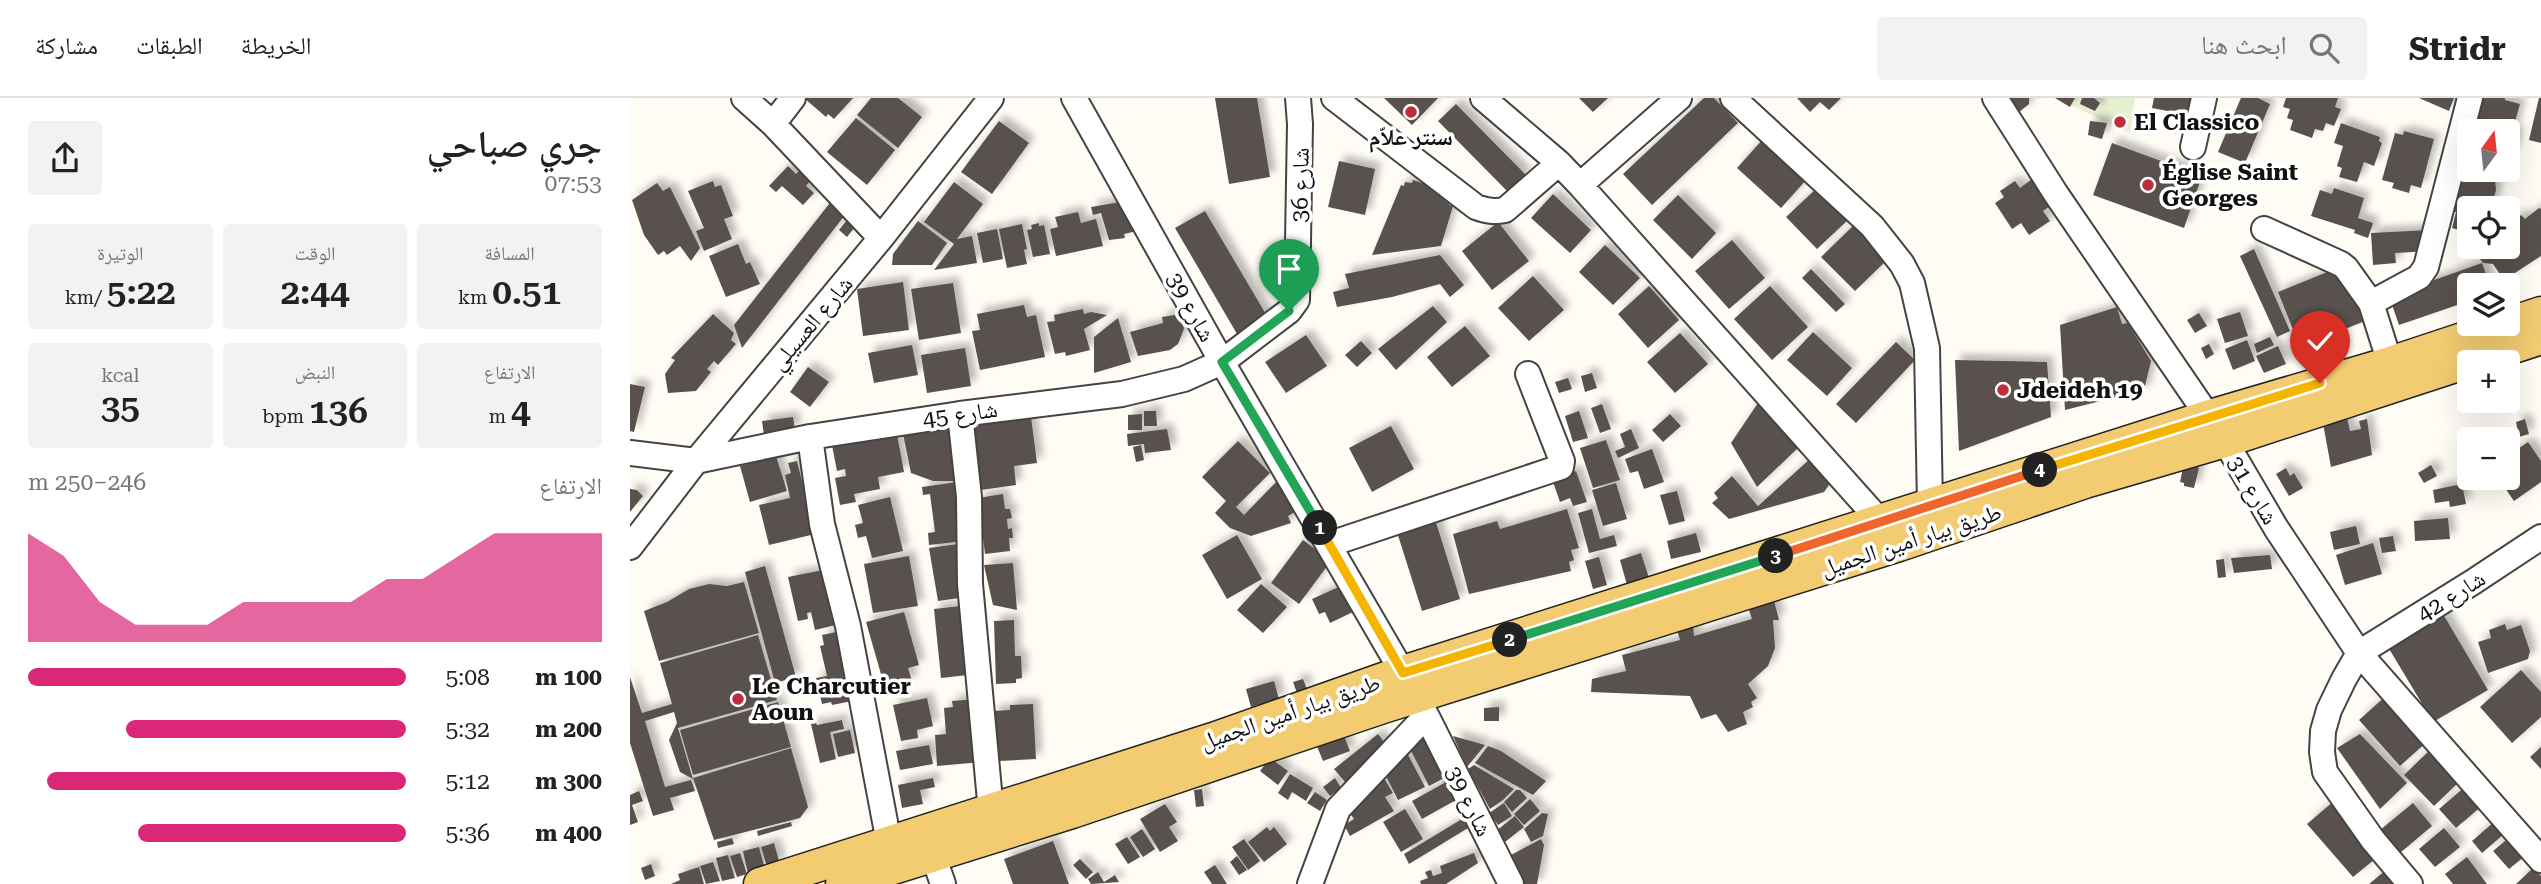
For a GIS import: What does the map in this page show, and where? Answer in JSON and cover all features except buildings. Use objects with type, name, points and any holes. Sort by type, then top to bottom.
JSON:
[{"type":"main road","name":"طريق بيار أمين الجميل","points":[[842,884],[938,869],[1072,812],[1415,695],[1899,545],[2085,482],[2389,363],[2541,313]]},
{"type":"main road","name":"طريق بيار أمين الجميل","points":[[760,884],[1213,739],[1415,695],[1880,521],[1930,505],[2541,338]]},
{"type":"street","points":[[744,98],[773,124],[881,238]]},
{"type":"street","points":[[773,124],[793,98]]},
{"type":"street","name":"شارع العسيلي","points":[[630,547],[695,461],[881,238],[991,98]]},
{"type":"street","name":"شارع 39","points":[[1074,98],[1222,362],[1330,544],[1415,695],[1511,884]]},
{"type":"street","name":"شارع 36","points":[[1222,362],[1289,311],[1297,300],[1300,124],[1298,98]]},
{"type":"street","points":[[1335,98],[1476,207],[1485,210],[1505,210],[1559,163]]},
{"type":"street","points":[[1483,98],[1559,163],[1580,185],[1880,521]]},
{"type":"street","points":[[1580,185],[1679,98]]},
{"type":"street","points":[[1733,98],[1872,226],[1902,264],[1912,283],[1927,348],[1930,505]]},
{"type":"street","name":"شارع 31","points":[[1994,98],[2216,429],[2276,528],[2359,653],[2541,860]]},
{"type":"street","points":[[2193,147],[2204,98]]},
{"type":"street","points":[[2371,303],[2419,277],[2426,267],[2470,98]]},
{"type":"street","points":[[2264,229],[2341,264],[2371,303],[2389,363]]},
{"type":"street","name":"شارع 45","points":[[630,453],[695,461],[810,437],[960,414],[1122,394],[1184,379],[1222,362]]},
{"type":"street","points":[[1330,544],[1561,467],[1562,461],[1528,374]]},
{"type":"street","points":[[960,414],[969,497],[970,584],[991,812]]},
{"type":"street","points":[[810,437],[822,524],[848,626],[889,843]]},
{"type":"street","name":"شارع 42","points":[[2359,653],[2541,537]]},
{"type":"street","points":[[2359,653],[2329,710],[2323,731],[2325,772],[2373,840],[2410,884]]},
{"type":"street","points":[[1311,884],[1338,808],[1415,695]]},
{"type":"green space","name":"El Classico","points":[[2056,98],[2135,98],[2130,133]]},
{"type":"place","name":"سنتر علاّم","points":[[1411,112]]},
{"type":"place","name":"El Classico","points":[[2120,122]]},
{"type":"place","name":"Église Saint Georges","points":[[2148,185]]},
{"type":"place","name":"Jdeideh 19","points":[[2003,390]]},
{"type":"place","name":"Le Charcutier Aoun","points":[[738,699]]},
{"type":"route","points":[[1289,311],[1222,362],[1403,673],[2320,383]]}]
